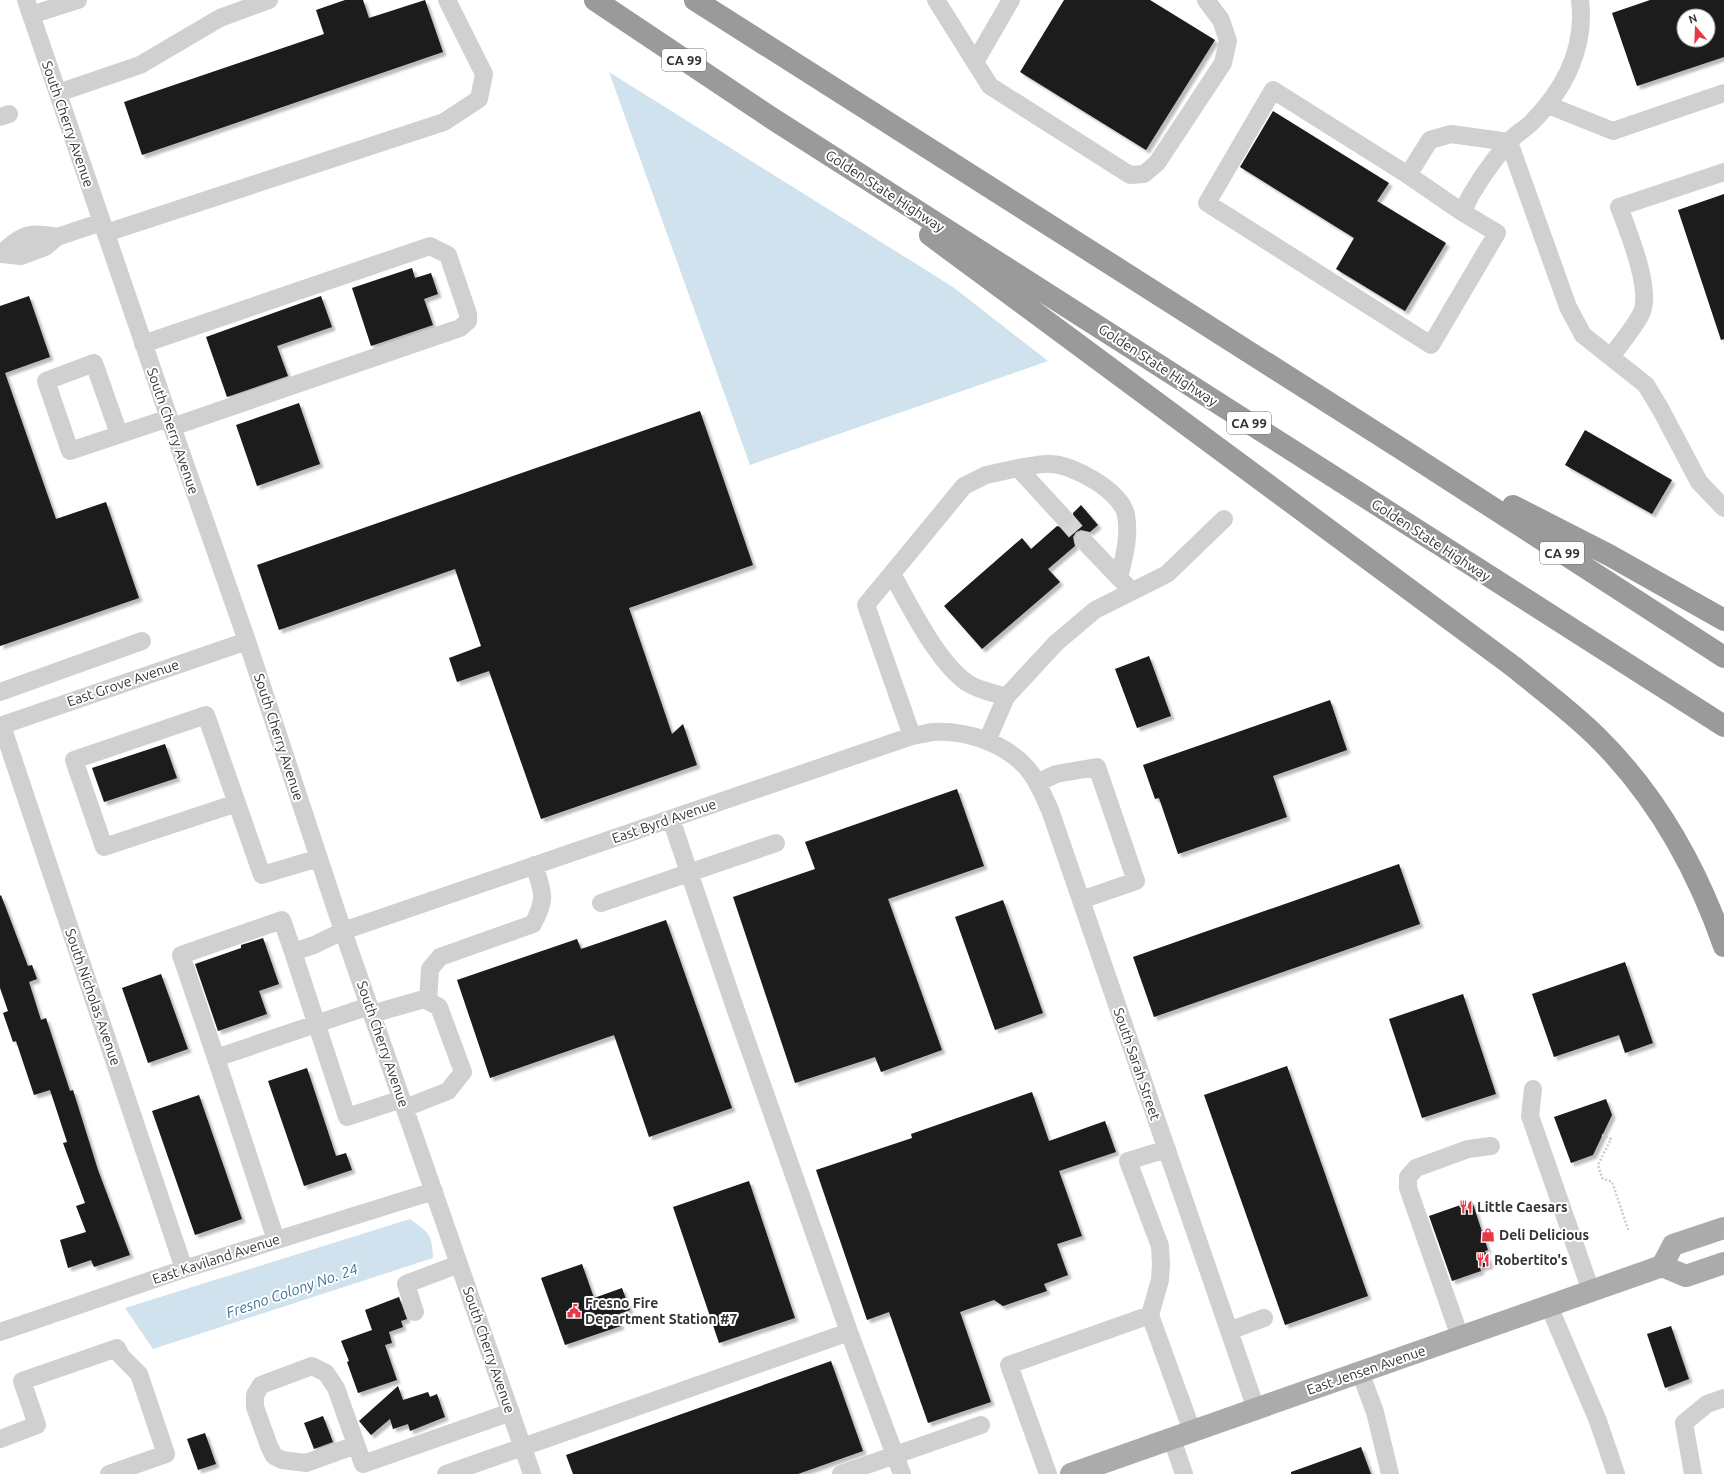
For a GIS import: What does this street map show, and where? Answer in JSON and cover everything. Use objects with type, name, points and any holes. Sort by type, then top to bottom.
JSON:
[{"type":"highway","name":"Golden State Highway","points":[[595,0],[773,119],[1724,726]]},
{"type":"highway","name":"CA 99","points":[[695,0],[1400,448],[1724,657]]},
{"type":"highway","points":[[773,119],[1514,667],[1597,737],[1634,779],[1668,824],[1696,878],[1724,946]]},
{"type":"highway","points":[[1400,448],[1609,556],[1724,620]]},
{"type":"main road","points":[[1724,1228],[1673,1245],[1662,1266],[1686,1276],[1724,1263]]},
{"type":"main road","name":"East Jensen Avenue","points":[[1078,1473],[1662,1266]]},
{"type":"street","points":[[29,8],[78,0]]},
{"type":"street","points":[[58,93],[140,65],[220,18],[269,0]]},
{"type":"street","points":[[0,254],[16,240],[39,233],[57,237],[104,228],[444,122],[479,100],[484,74],[447,0]]},
{"type":"street","points":[[936,0],[990,86],[1130,175],[1144,174],[1157,163],[1222,62],[1228,41],[1221,20],[1206,0]]},
{"type":"street","points":[[975,62],[1011,0]]},
{"type":"street","points":[[1462,212],[1473,189],[1508,142],[1548,105],[1562,84],[1575,58],[1582,15],[1580,0]]},
{"type":"street","name":"South Cherry Avenue","points":[[29,8],[170,423],[247,641],[343,931],[532,1474]]},
{"type":"street","points":[[1273,90],[1408,175],[1462,212],[1497,233],[1431,345],[1206,203],[1273,90]]},
{"type":"street","points":[[1548,105],[1613,131],[1724,93]]},
{"type":"street","points":[[1408,175],[1430,140],[1451,134],[1508,142]]},
{"type":"street","points":[[1508,142],[1568,307],[1583,335],[1646,385],[1699,482],[1724,508]]},
{"type":"street","points":[[1611,357],[1642,313],[1645,294],[1641,275],[1619,207],[1724,172]]},
{"type":"street","points":[[119,434],[94,363],[46,381],[70,451],[119,434],[170,423],[460,328],[468,321],[468,314],[448,255],[440,249],[430,246],[143,344]]},
{"type":"street","points":[[912,736],[866,605],[964,486],[986,475],[1018,468],[1052,464],[1076,471],[1097,481],[1116,496],[1126,514],[1128,541],[1119,578]]},
{"type":"street","points":[[1018,468],[1064,518]]},
{"type":"street","points":[[987,741],[1006,697],[1056,642],[1095,610],[1167,574],[1224,520]]},
{"type":"street","points":[[1083,540],[1132,592]]},
{"type":"street","points":[[892,574],[920,625],[949,667],[967,683],[1006,697]]},
{"type":"street","points":[[0,692],[142,641]]},
{"type":"street","name":"East Grove Avenue","points":[[1,726],[247,641]]},
{"type":"street","points":[[237,803],[104,847],[74,760],[206,716],[237,803],[262,876],[319,858]]},
{"type":"street","name":"South Nicholas Avenue","points":[[1,726],[184,1269]]},
{"type":"street","name":"East Byrd Avenue","points":[[293,952],[314,945],[343,931],[912,736],[934,732],[954,733],[987,741]]},
{"type":"street","name":"South Sarah Street","points":[[987,741],[1001,747],[1026,767],[1037,783],[1050,810],[1256,1409]]},
{"type":"street","points":[[1037,783],[1056,774],[1097,767],[1136,881],[1081,900]]},
{"type":"street","points":[[670,819],[849,1332],[902,1474]]},
{"type":"street","points":[[601,903],[776,843]]},
{"type":"street","points":[[428,1001],[430,968],[440,957],[533,924],[542,908],[542,889],[534,865]]},
{"type":"street","points":[[216,1058],[316,1024],[371,1010],[424,999],[439,1007],[463,1072],[448,1091],[404,1104],[347,1117],[316,1024],[293,952],[282,920],[181,955],[276,1240]]},
{"type":"street","points":[[1533,1089],[1530,1116],[1591,1291]]},
{"type":"street","points":[[1460,1337],[1408,1188],[1408,1177],[1416,1168],[1468,1149],[1491,1146]]},
{"type":"street","points":[[1167,1149],[1128,1160],[1160,1246],[1160,1280],[1150,1315],[1182,1435],[1184,1474]]},
{"type":"street","name":"East Kaviland Avenue","points":[[0,1332],[184,1269],[434,1191]]},
{"type":"street","points":[[415,1312],[406,1284],[460,1264]]},
{"type":"street","points":[[1549,1306],[1598,1421],[1616,1474]]},
{"type":"street","points":[[1048,1474],[1009,1365],[1150,1315]]},
{"type":"street","points":[[1229,1331],[1264,1318]]},
{"type":"street","points":[[446,1474],[849,1332]]},
{"type":"street","points":[[0,1439],[37,1425],[22,1380],[117,1348],[121,1356],[139,1374],[166,1454],[109,1474]]},
{"type":"street","points":[[356,1445],[306,1463],[282,1460],[274,1456],[269,1446],[255,1407],[255,1395],[261,1385],[312,1366],[320,1369],[326,1373],[336,1388],[363,1464],[511,1412]]},
{"type":"street","points":[[1360,1372],[1374,1412],[1390,1474]]},
{"type":"street","points":[[1693,1474],[1684,1423],[1707,1404],[1724,1398]]},
{"type":"street","points":[[841,1474],[982,1425]]},
{"type":"path","points":[[1602,1135],[1611,1140],[1598,1165],[1602,1178],[1612,1182],[1630,1232]]},
{"type":"water","points":[[609,72],[953,287],[1048,361],[750,465]]},
{"type":"water","name":"Fresno Colony No. 24","points":[[410,1219],[428,1234],[432,1243],[433,1258],[153,1349],[125,1308]]},
{"type":"building","points":[[345,0],[363,0],[369,18],[425,0],[443,52],[142,155],[124,102],[324,34],[316,10]]},
{"type":"building","points":[[1064,0],[1150,0],[1215,40],[1146,150],[1020,72]]},
{"type":"building","points":[[1650,0],[1724,0],[1724,57],[1637,86],[1612,13]]},
{"type":"building","points":[[1273,111],[1389,183],[1377,201],[1446,243],[1405,311],[1336,269],[1354,238],[1240,167]]},
{"type":"building","points":[[1724,194],[1724,339],[1721,340],[1678,210]]},
{"type":"building","points":[[412,268],[415,278],[431,273],[438,294],[424,299],[433,325],[371,346],[352,288]]},
{"type":"building","points":[[29,296],[50,357],[5,373],[56,519],[106,502],[139,598],[0,646],[0,306]]},
{"type":"building","points":[[321,296],[332,327],[277,346],[288,376],[227,397],[206,337]]},
{"type":"building","points":[[299,403],[320,464],[257,486],[236,425]]},
{"type":"building","points":[[700,411],[753,565],[629,608],[672,734],[683,724],[697,765],[541,819],[489,671],[457,682],[449,658],[481,646],[455,569],[279,630],[257,565]]},
{"type":"building","points":[[1585,430],[1672,480],[1652,514],[1565,465]]},
{"type":"building","points":[[1081,505],[1098,525],[1090,532],[1081,530],[1076,532],[1073,537],[1075,546],[1048,569],[1060,582],[982,649],[944,606],[1022,538],[1031,549],[1057,526],[1066,528],[1071,526],[1074,521],[1073,513]]},
{"type":"building","points":[[1149,656],[1171,716],[1137,728],[1115,669]]},
{"type":"building","points":[[1330,700],[1347,750],[1273,776],[1287,817],[1178,854],[1159,798],[1155,799],[1143,765]]},
{"type":"building","points":[[165,744],[177,778],[104,802],[92,768]]},
{"type":"building","points":[[957,789],[984,866],[888,899],[942,1050],[881,1072],[875,1057],[795,1083],[733,897],[815,869],[805,842]]},
{"type":"building","points":[[1399,864],[1420,924],[1154,1017],[1133,957]]},
{"type":"building","points":[[1,895],[28,966],[32,965],[37,979],[29,982],[41,1020],[46,1018],[70,1091],[73,1090],[98,1170],[130,1255],[94,1267],[91,1260],[68,1268],[60,1240],[86,1232],[76,1206],[85,1203],[63,1143],[67,1142],[50,1090],[34,1095],[16,1041],[13,1042],[3,1013],[8,1011],[0,988]]},
{"type":"building","points":[[1003,900],[1043,1013],[995,1030],[955,917]]},
{"type":"building","points":[[666,920],[732,1108],[649,1137],[614,1035],[490,1078],[457,980],[577,939],[581,949]]},
{"type":"building","points":[[263,938],[279,984],[259,991],[267,1014],[218,1031],[195,964],[241,948],[241,945]]},
{"type":"building","points":[[1625,962],[1653,1043],[1625,1053],[1619,1035],[1554,1057],[1532,994]]},
{"type":"building","points":[[161,974],[188,1049],[148,1063],[122,988]]},
{"type":"building","points":[[1463,994],[1496,1094],[1422,1118],[1389,1019]]},
{"type":"building","points":[[1287,1066],[1368,1296],[1285,1325],[1204,1095]]},
{"type":"building","points":[[307,1068],[336,1156],[346,1153],[352,1170],[304,1186],[268,1081]]},
{"type":"building","points":[[1032,1092],[1049,1141],[1105,1121],[1116,1152],[1059,1171],[1082,1236],[1057,1244],[1068,1275],[1044,1284],[1047,1291],[1003,1306],[994,1300],[960,1312],[991,1402],[928,1423],[889,1312],[867,1320],[816,1170],[912,1138],[911,1134]]},
{"type":"building","points":[[199,1095],[242,1219],[195,1235],[152,1111]]},
{"type":"building","points":[[1606,1099],[1612,1115],[1593,1155],[1571,1163],[1554,1117]]},
{"type":"building","points":[[749,1181],[795,1318],[719,1343],[673,1207]]},
{"type":"building","points":[[1472,1201],[1488,1250],[1485,1251],[1490,1265],[1480,1268],[1481,1271],[1452,1281],[1429,1216]]},
{"type":"building","points":[[582,1264],[594,1298],[622,1288],[630,1310],[616,1315],[621,1326],[565,1345],[541,1278]]},
{"type":"building","points":[[399,1297],[407,1319],[401,1321],[403,1327],[389,1332],[392,1343],[385,1345],[397,1380],[358,1393],[347,1362],[349,1361],[341,1341],[372,1330],[365,1310]]},
{"type":"building","points":[[1671,1326],[1689,1379],[1665,1388],[1647,1334]]},
{"type":"building","points":[[831,1361],[863,1451],[798,1474],[573,1474],[566,1455]]},
{"type":"building","points":[[398,1386],[403,1400],[428,1392],[430,1397],[437,1394],[445,1417],[410,1431],[408,1424],[393,1429],[390,1419],[371,1435],[359,1421]]},
{"type":"building","points":[[323,1416],[333,1442],[314,1449],[304,1423]]},
{"type":"building","points":[[205,1433],[216,1464],[198,1470],[187,1439]]},
{"type":"building","points":[[1361,1447],[1371,1474],[1291,1474],[1291,1472]]},
{"type":"tunnel","points":[[1064,518],[1083,540]]},
{"type":"place","name":"Little Caesars","points":[[1466,1207]]},
{"type":"place","name":"Deli Delicious","points":[[1488,1235]]},
{"type":"place","name":"Robertito's","points":[[1483,1260]]},
{"type":"place","name":"Fresno Fire Department Station #7","points":[[574,1311]]}]
